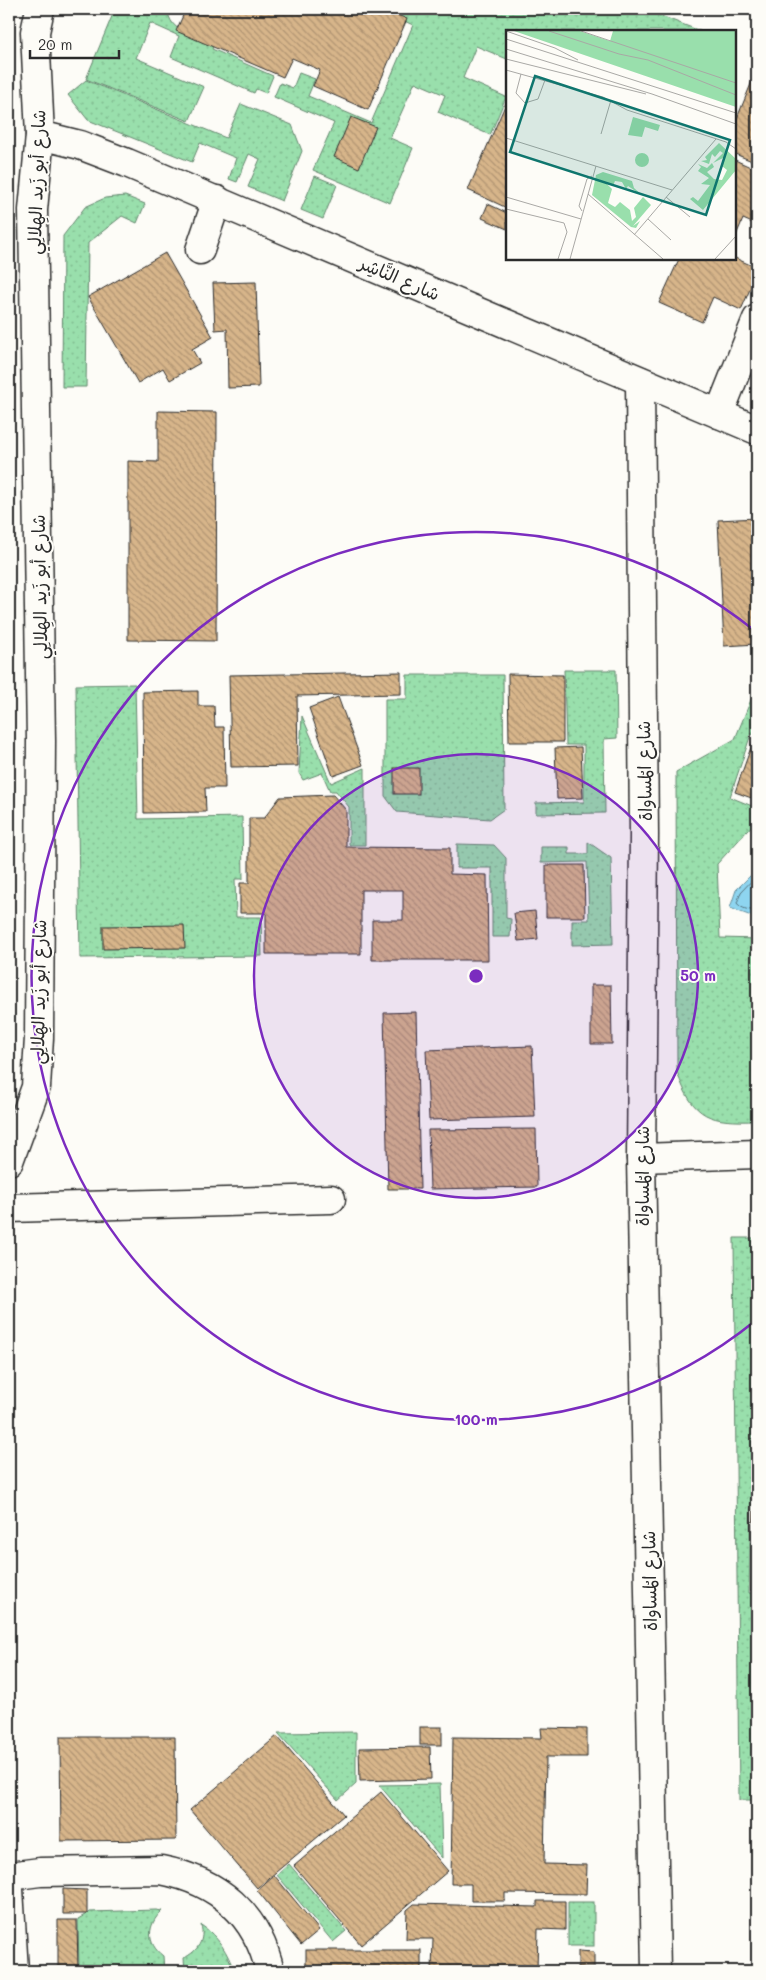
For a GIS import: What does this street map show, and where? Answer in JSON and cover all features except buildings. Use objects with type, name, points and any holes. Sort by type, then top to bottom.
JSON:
[{"type":"street","name":"شارع أبو زَيد الهِلالِي","points":[[9,1161],[36,1087],[39,1038],[41,741],[33,210],[40,135],[35,32],[40,9]]},
{"type":"street","name":"شارع النَّاشِر","points":[[40,135],[88,148],[217,200],[757,430]]},
{"type":"street","points":[[200,250],[217,200]]},
{"type":"street","points":[[719,414],[757,319]]},
{"type":"street","name":"شارع المُساواة","points":[[640,381],[644,835],[641,1158],[656,1971]]},
{"type":"street","points":[[641,1158],[754,1156]]},
{"type":"street","points":[[9,1208],[331,1199]]},
{"type":"street","points":[[9,1876],[40,1872],[161,1870],[187,1876],[217,1890],[246,1917],[257,1933],[265,1951],[270,1971]]},
{"type":"street","points":[[9,1889],[12,1963]]},
{"type":"green space","points":[[115,9],[168,9],[169,17],[173,23],[184,32],[214,44],[212,49],[273,76],[266,93],[256,89],[254,93],[171,57],[179,36],[150,23],[136,58],[204,87],[189,121],[86,79]]},
{"type":"green space","points":[[388,9],[643,9],[697,30],[506,30],[506,59],[476,46],[463,78],[506,97],[490,135],[438,112],[445,95],[415,82],[390,138],[413,148],[390,203],[313,170],[334,123],[274,97],[280,83],[293,88],[299,73],[315,79],[308,96],[371,123],[413,25],[387,13]]},
{"type":"green space","points":[[86,80],[226,138],[241,104],[292,125],[302,151],[282,201],[248,187],[260,159],[249,154],[237,182],[229,179],[236,158],[200,143],[192,162],[88,120],[68,95]]},
{"type":"green space","points":[[315,176],[337,185],[323,219],[301,210]]},
{"type":"green space","points":[[125,196],[145,204],[137,223],[122,216],[88,243],[86,387],[62,387],[63,236],[85,207],[105,198]]},
{"type":"green space","points":[[564,670],[616,670],[617,738],[604,739],[605,813],[536,814],[536,803],[584,802],[584,745],[566,745]]},
{"type":"green space","points":[[407,675],[503,675],[504,809],[490,819],[397,812],[385,796],[385,699],[407,699]]},
{"type":"green space","points":[[135,684],[138,819],[242,817],[243,879],[235,879],[236,917],[261,917],[262,956],[80,958],[76,685]]},
{"type":"green space","points":[[757,685],[757,735],[751,734],[730,797],[757,808],[757,820],[717,864],[720,938],[757,939],[757,1121],[727,1121],[706,1115],[697,1109],[683,1088],[677,1072],[676,772],[735,739]]},
{"type":"green space","points":[[302,716],[331,783],[365,768],[365,845],[349,845],[349,807],[336,791],[330,791],[322,773],[303,780],[299,773]]},
{"type":"green space","points":[[588,842],[611,858],[613,944],[572,945],[572,920],[589,920],[587,862],[541,863],[541,847],[569,847],[569,854],[588,854]]},
{"type":"green space","points":[[457,844],[494,845],[506,858],[506,918],[511,919],[510,937],[492,937],[492,868],[457,868]]},
{"type":"green space","points":[[734,1238],[757,1238],[749,1593],[756,1593],[757,1800],[739,1800]]},
{"type":"green space","points":[[356,1732],[356,1784],[338,1800],[278,1733]]},
{"type":"green space","points":[[440,1784],[442,1858],[379,1785]]},
{"type":"green space","points":[[289,1864],[346,1931],[333,1942],[277,1875]]},
{"type":"green space","points":[[568,1902],[594,1902],[594,1946],[568,1946]]},
{"type":"green space","points":[[162,1911],[153,1922],[150,1934],[157,1951],[163,1956],[164,1971],[79,1971],[78,1919],[90,1912]]},
{"type":"green space","points":[[201,1925],[222,1945],[234,1971],[185,1971],[184,1958],[197,1948],[202,1936]]},
{"type":"water","points":[[757,869],[757,914],[754,917],[730,908],[736,890]]}]
